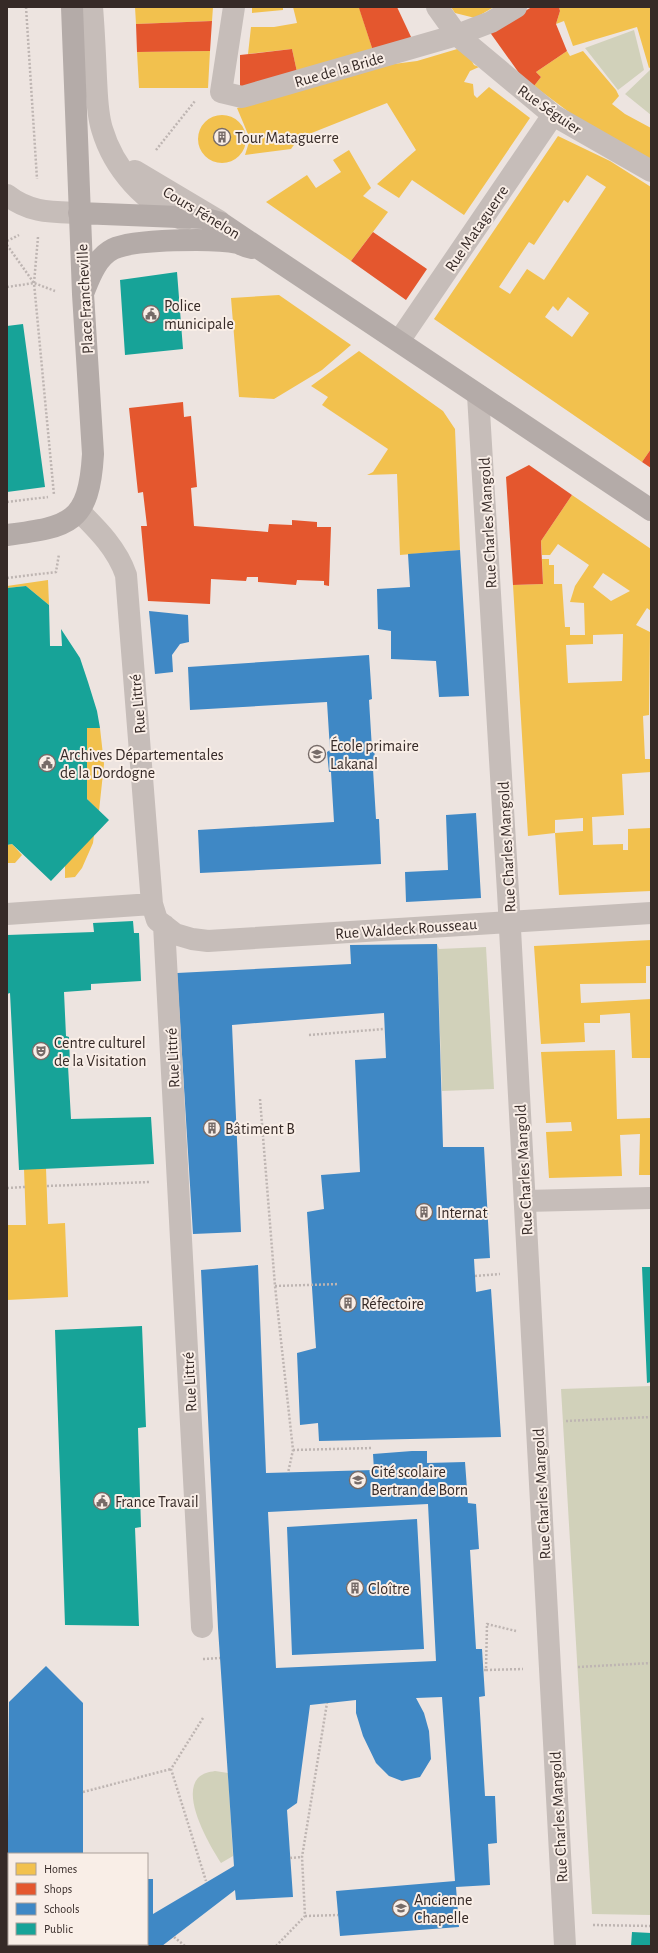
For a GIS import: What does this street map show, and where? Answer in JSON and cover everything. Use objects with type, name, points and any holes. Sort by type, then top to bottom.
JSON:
[{"type":"main road","name":"Place Francheville","points":[[7,535],[58,526],[70,520],[79,511],[88,493],[92,476],[94,454],[79,213],[72,7]]},
{"type":"main road","points":[[79,213],[203,218],[222,223]]},
{"type":"main road","name":"Cours Fénelon","points":[[222,223],[268,253]]},
{"type":"main road","name":"Cours Fénelon","points":[[83,294],[90,275],[100,259],[112,250],[126,245],[191,241],[236,243],[268,253]]},
{"type":"main road","points":[[268,253],[651,510]]},
{"type":"street","name":"Cours Fénelon","points":[[92,7],[98,112],[102,130],[110,149],[125,175],[136,187],[176,217],[236,243]]},
{"type":"street","points":[[222,92],[234,7]]},
{"type":"street","name":"Rue Séguier","points":[[437,7],[457,35],[553,115],[651,171]]},
{"type":"street","name":"Rue de la Bride","points":[[222,92],[242,98],[457,35],[490,22],[516,7]]},
{"type":"street","name":"Rue Mataguerre","points":[[399,341],[553,115]]},
{"type":"street","name":"Cours Fénelon","points":[[110,149],[124,163],[145,178],[222,223]]},
{"type":"street","points":[[7,195],[19,204],[40,211],[79,213]]},
{"type":"street","name":"Rue Charles Mangold","points":[[478,394],[510,921],[565,1936]]},
{"type":"street","name":"Rue Littré","points":[[79,511],[112,546],[121,560],[126,576],[142,752],[152,904],[157,920],[164,925],[202,1627]]},
{"type":"street","points":[[7,914],[152,904]]},
{"type":"street","name":"Rue Waldeck Rousseau","points":[[164,925],[175,934],[192,939],[208,941],[510,921],[651,914]]},
{"type":"street","points":[[525,1201],[651,1198]]},
{"type":"path","points":[[26,7],[37,180]]},
{"type":"path","points":[[153,154],[197,99],[222,92]]},
{"type":"path","points":[[7,502],[54,496],[34,283],[39,232]]},
{"type":"path","points":[[7,246],[34,283]]},
{"type":"path","points":[[7,287],[34,283],[60,293]]},
{"type":"path","points":[[7,578],[56,572],[60,552]]},
{"type":"path","points":[[309,1036],[384,1030]]},
{"type":"path","points":[[260,1099],[275,1286],[293,1450],[288,1473]]},
{"type":"path","points":[[47,1186],[178,1180]]},
{"type":"path","points":[[7,1188],[25,1187]]},
{"type":"path","points":[[275,1286],[339,1284]]},
{"type":"path","points":[[537,1422],[651,1417]]},
{"type":"path","points":[[293,1450],[373,1448]]},
{"type":"path","points":[[504,1670],[485,1670],[487,1624],[516,1631]]},
{"type":"path","points":[[203,1659],[220,1658]]},
{"type":"path","points":[[550,1668],[651,1663]]},
{"type":"path","points":[[305,1916],[302,1857],[327,1703]]},
{"type":"path","points":[[84,1792],[171,1768],[203,1718]]},
{"type":"path","points":[[171,1768],[206,1881]]},
{"type":"path","points":[[290,1858],[302,1857]]},
{"type":"path","points":[[276,1946],[305,1916],[338,1915]]},
{"type":"path","points":[[565,1936],[651,1926]]},
{"type":"path","points":[[174,1937],[185,1946]]},
{"type":"green space","points":[[634,30],[644,70],[618,90],[585,48]]},
{"type":"green space","points":[[651,70],[651,115],[625,94]]},
{"type":"green space","points":[[437,944],[439,949],[486,947],[494,1089],[442,1091]]},
{"type":"green space","points":[[651,1386],[651,1915],[592,1914],[561,1389]]},
{"type":"green space","points":[[215,1771],[228,1773],[233,1856],[221,1863],[204,1834],[195,1809],[193,1797],[194,1786],[198,1778],[208,1772]]},
{"type":"building: Homes","points":[[135,7],[213,7],[212,21],[136,24]]},
{"type":"building: Homes","points":[[252,7],[283,7],[283,10],[252,13]]},
{"type":"building: Homes","points":[[293,7],[359,7],[373,51],[297,72],[292,49],[248,54],[251,27],[274,27],[297,23]]},
{"type":"building: Homes","points":[[451,7],[494,7],[475,18],[455,13]]},
{"type":"building: Homes","points":[[559,7],[651,7],[651,67],[649,68],[637,27],[573,46],[564,21],[556,24],[560,11]]},
{"type":"building: Homes","points":[[464,47],[474,65],[479,67],[470,71],[464,82],[473,84],[474,95],[477,98],[489,87],[530,118],[464,215],[412,180],[399,198],[377,184],[416,150],[387,103],[299,138],[291,149],[245,155],[250,139],[237,108],[386,65],[417,61]]},
{"type":"building: Homes","points":[[210,51],[208,88],[139,88],[137,52]]},
{"type":"building: Homes","points":[[567,51],[570,56],[583,51],[616,90],[619,96],[612,104],[625,114],[651,128],[651,164],[593,130],[534,86],[541,77],[536,72]]},
{"type":"building: Homes","name":"Tour Mataguerre","points":[[222,115],[231,117],[239,122],[244,130],[246,139],[244,148],[239,156],[231,161],[222,163],[213,161],[205,156],[200,148],[198,139],[200,130],[205,122],[213,117]]},
{"type":"building: Homes","points":[[558,136],[610,161],[651,187],[651,449],[642,462],[434,319]],"holes":[[[587,175],[606,187],[544,280],[527,269],[510,294],[499,287],[529,242],[534,245],[564,200],[568,203]],[[568,297],[589,313],[572,337],[545,317],[553,306],[558,311]]]},
{"type":"building: Homes","points":[[349,150],[371,188],[363,196],[388,212],[351,261],[266,202],[307,175],[316,188],[341,172],[333,160]]},
{"type":"building: Homes","points":[[279,295],[351,345],[322,370],[274,399],[239,397],[231,298]]},
{"type":"building: Homes","points":[[359,351],[443,411],[455,429],[460,550],[400,555],[397,474],[367,475],[373,472],[388,449],[322,405],[328,397],[311,386]]},
{"type":"building: Homes","points":[[572,495],[651,549],[651,611],[647,608],[636,625],[650,632],[649,715],[643,716],[645,759],[651,759],[651,772],[622,774],[624,815],[592,817],[593,845],[623,844],[623,850],[628,850],[628,829],[651,828],[651,891],[559,895],[555,833],[528,836],[513,585],[543,584],[542,559],[549,559],[549,565],[554,565],[554,584],[562,584],[565,627],[570,627],[570,635],[585,635],[584,603],[570,602],[575,586],[589,565],[558,544],[550,555],[542,555],[541,541]],"holes":[[[603,573],[630,591],[611,601],[593,587]],[[623,634],[622,681],[568,683],[566,645],[593,644],[593,635]],[[583,818],[583,831],[555,833],[555,820]]]},
{"type":"building: Homes","points":[[48,580],[49,605],[26,586],[7,588],[7,586]]},
{"type":"building: Homes","points":[[87,728],[100,728],[104,764],[99,811],[87,799]]},
{"type":"building: Homes","points":[[94,835],[93,843],[82,868],[75,877],[65,878],[65,865]]},
{"type":"building: Homes","points":[[12,844],[22,855],[15,863],[7,863],[8,845]]},
{"type":"building: Homes","points":[[651,940],[651,966],[646,966],[646,983],[580,984],[581,1003],[651,999],[651,1058],[632,1058],[630,1013],[600,1015],[600,1023],[584,1023],[585,1042],[541,1044],[534,946]]},
{"type":"building: Homes","points":[[615,1050],[617,1119],[651,1118],[651,1175],[639,1175],[640,1134],[620,1135],[622,1176],[549,1178],[546,1132],[572,1131],[571,1122],[546,1123],[541,1052]]},
{"type":"building: Homes","points":[[46,1168],[48,1224],[65,1223],[68,1297],[7,1300],[7,1225],[26,1225],[24,1169]]},
{"type":"building: Shops","points":[[397,7],[412,39],[373,51],[359,8]]},
{"type":"building: Shops","points":[[532,7],[559,7],[560,11],[556,24],[567,51],[536,72],[541,77],[534,86],[524,80],[489,31]]},
{"type":"building: Shops","points":[[212,21],[210,51],[137,52],[136,24]]},
{"type":"building: Shops","points":[[292,49],[297,72],[240,89],[240,55]]},
{"type":"building: Shops","points":[[373,232],[427,269],[406,300],[351,261]]},
{"type":"building: Shops","points":[[183,402],[184,417],[191,416],[197,487],[191,488],[194,526],[268,532],[269,524],[292,525],[292,520],[317,522],[317,527],[331,527],[329,586],[324,585],[324,581],[297,580],[296,585],[258,582],[258,577],[247,577],[246,581],[211,579],[210,604],[148,601],[141,526],[147,526],[143,492],[138,493],[129,408]]},
{"type":"building: Shops","points":[[651,449],[651,468],[642,462]]},
{"type":"building: Shops","points":[[529,465],[572,495],[541,541],[543,584],[513,585],[506,477]]},
{"type":"building: Schools","points":[[460,550],[469,696],[439,697],[436,661],[391,659],[391,631],[378,629],[377,589],[410,587],[408,554]]},
{"type":"building: Schools","points":[[149,611],[188,615],[189,642],[180,644],[172,655],[173,672],[155,674]]},
{"type":"building: Schools","name":"École primaire Lakanal","points":[[369,655],[372,699],[369,700],[372,749],[374,749],[376,768],[373,769],[376,819],[379,819],[381,864],[200,873],[198,830],[334,822],[331,772],[329,772],[327,752],[330,750],[327,702],[190,710],[188,667]]},
{"type":"building: Schools","points":[[476,813],[481,898],[406,902],[405,872],[448,870],[446,815]]},
{"type":"building: Schools","points":[[437,944],[443,1147],[484,1147],[490,1258],[474,1259],[476,1292],[491,1289],[501,1437],[319,1441],[318,1423],[300,1425],[297,1353],[316,1348],[307,1212],[324,1209],[321,1175],[360,1172],[355,1060],[386,1058],[384,1013],[232,1025],[241,1232],[193,1234],[177,973],[351,964],[350,945]]},
{"type":"building: Schools","points":[[258,1265],[266,1473],[374,1470],[373,1454],[412,1451],[427,1451],[427,1463],[465,1462],[468,1503],[476,1504],[479,1549],[470,1550],[476,1649],[482,1649],[485,1696],[479,1697],[485,1796],[495,1796],[497,1843],[488,1844],[490,1885],[456,1887],[459,1927],[340,1936],[336,1891],[455,1881],[442,1697],[416,1698],[424,1713],[429,1731],[431,1759],[420,1777],[402,1781],[389,1776],[376,1763],[363,1736],[356,1713],[356,1700],[310,1705],[297,1803],[287,1810],[293,1897],[236,1900],[235,1890],[162,1946],[7,1946],[9,1702],[46,1666],[83,1703],[83,1853],[8,1853],[8,1945],[148,1945],[148,1879],[153,1879],[153,1914],[234,1866],[218,1628],[201,1270]],"holes":[[[428,1504],[436,1661],[276,1668],[268,1512]]]},
{"type":"building: Schools","name":"Cloître","points":[[417,1519],[424,1649],[292,1655],[287,1527]]},
{"type":"building: Public","name":"Police municipale","points":[[177,272],[183,349],[125,355],[120,280]]},
{"type":"building: Public","points":[[23,324],[45,487],[7,492],[7,326]]},
{"type":"building: Public","name":"Archives Départementales de la Dordogne","points":[[26,586],[49,605],[50,646],[62,646],[61,629],[80,658],[97,711],[100,728],[87,728],[87,799],[109,820],[51,881],[12,844],[7,845],[7,588]]},
{"type":"building: Public","name":"Centre culturel de la Visitation","points":[[133,921],[134,933],[139,933],[141,981],[91,984],[91,990],[64,992],[66,1036],[69,1037],[70,1065],[68,1066],[71,1119],[151,1117],[154,1164],[19,1170],[10,993],[7,994],[7,935],[94,932],[93,923]]},
{"type":"building: Public","points":[[642,1267],[651,1267],[651,1382],[647,1383]]},
{"type":"building: Public","points":[[142,1326],[146,1427],[138,1428],[141,1527],[135,1528],[139,1626],[65,1625],[55,1330]]},
{"type":"building: Public","points":[[632,1932],[651,1933],[651,1946],[631,1946]]},
{"type":"place","name":"Tour Mataguerre","points":[[222,137]]},
{"type":"place","name":"Police municipale","points":[[151,314]]},
{"type":"place","name":"École primaire Lakanal","points":[[317,754]]},
{"type":"place","name":"Archives Départementales de la Dordogne","points":[[47,763]]},
{"type":"place","name":"Centre culturel de la Visitation","points":[[41,1051]]},
{"type":"place","name":"Bâtiment B","points":[[212,1128]]},
{"type":"place","name":"Internat","points":[[424,1212]]},
{"type":"place","name":"Réfectoire","points":[[348,1303]]},
{"type":"place","name":"Cité scolaire Bertran de Born","points":[[358,1480]]},
{"type":"place","name":"France Travail","points":[[102,1501]]},
{"type":"place","name":"Cloître","points":[[355,1588]]},
{"type":"place","name":"Ancienne Chapelle","points":[[401,1908]]}]
